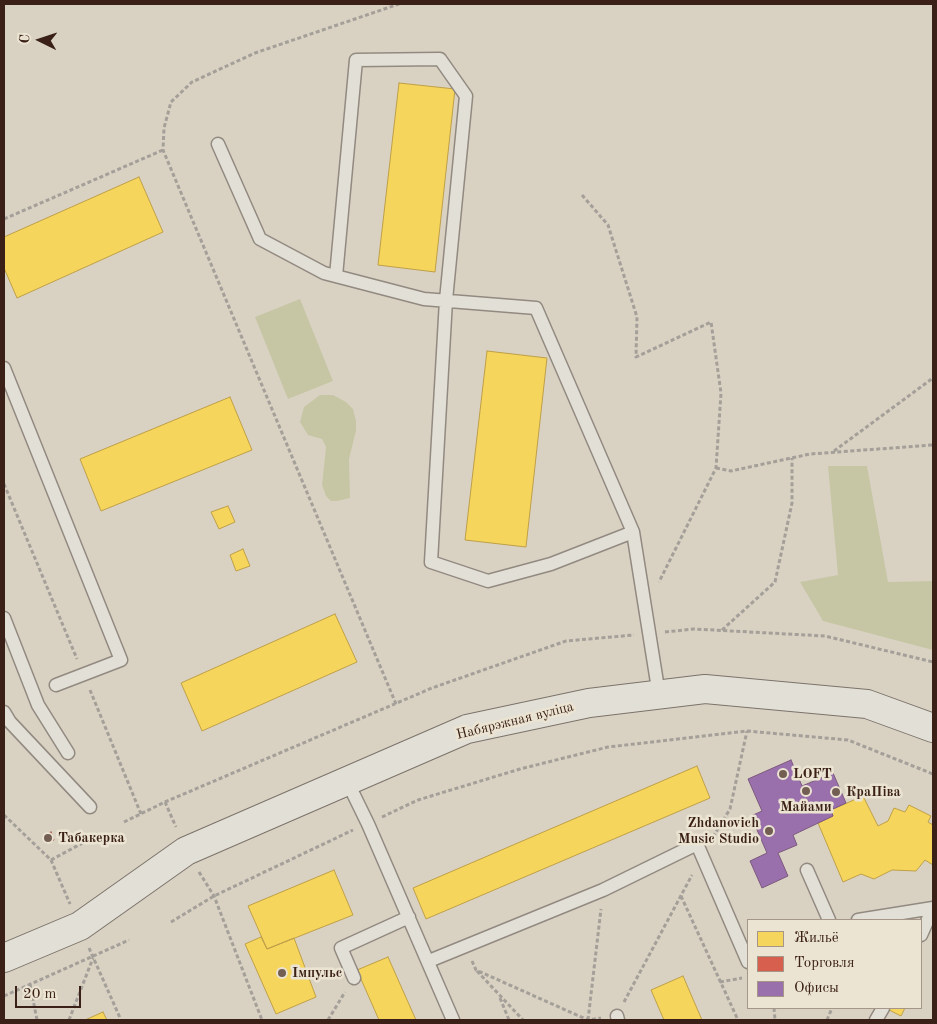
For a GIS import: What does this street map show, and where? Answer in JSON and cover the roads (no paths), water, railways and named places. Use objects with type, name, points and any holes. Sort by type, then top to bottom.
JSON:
[{"type":"main road","name":"Набярэжная вуліца","points":[[4,958],[80,926],[126,891],[186,851],[467,730],[589,703],[705,689],[867,704],[933,728]]},
{"type":"lane","points":[[336,276],[356,60],[440,59],[466,96],[446,300],[431,562],[488,581],[551,564],[634,532]]},
{"type":"lane","points":[[218,144],[260,239],[324,273],[424,299],[536,308],[634,532],[659,695]]},
{"type":"lane","points":[[4,368],[121,660],[56,684]]},
{"type":"lane","points":[[4,618],[38,705],[68,753]]},
{"type":"lane","points":[[6,720],[90,807]]},
{"type":"lane","points":[[347,781],[410,917],[453,1020]]},
{"type":"lane","points":[[429,961],[603,890],[697,844],[747,960]]},
{"type":"lane","points":[[807,870],[829,919]]},
{"type":"lane","points":[[864,919],[933,908]]},
{"type":"lane","points":[[922,933],[933,908]]},
{"type":"lane","points":[[354,978],[341,948],[410,917]]},
{"type":"lane","points":[[876,1020],[882,1009]]},
{"type":"place","name":"LOFT","points":[[783,774]]},
{"type":"place","name":"Майами","points":[[806,791]]},
{"type":"place","name":"КраПіва","points":[[836,792]]},
{"type":"place","name":"Zhdanovich Music Studio","points":[[769,831]]},
{"type":"place","name":"Табакерка","points":[[48,838]]},
{"type":"place","name":"Імпульс","points":[[282,973]]}]
